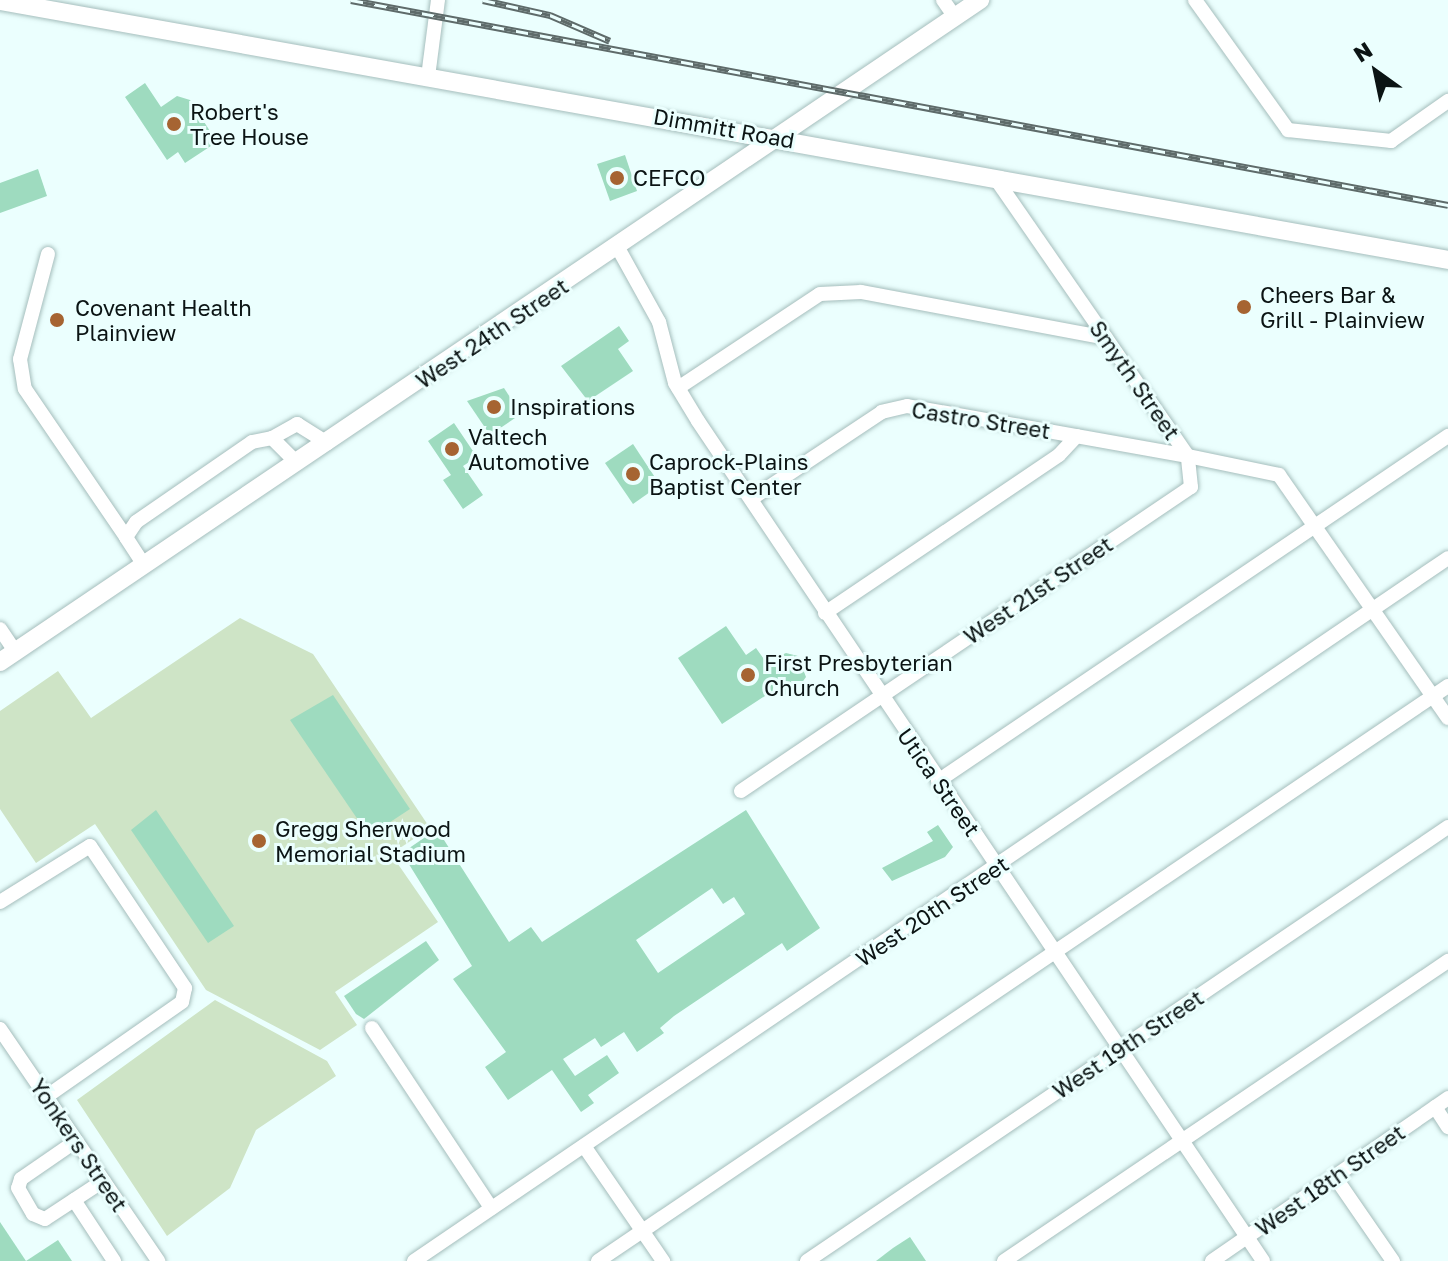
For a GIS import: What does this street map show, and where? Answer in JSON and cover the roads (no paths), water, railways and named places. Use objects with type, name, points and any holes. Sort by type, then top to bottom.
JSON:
[{"type":"main road","name":"West 24th Street","points":[[8,656],[618,248],[980,0]]},
{"type":"main road","name":"Dimmitt Road","points":[[0,1],[778,136],[998,182],[1448,260]]},
{"type":"street","points":[[428,77],[438,0]]},
{"type":"street","points":[[943,0],[955,17]]},
{"type":"street","points":[[1195,0],[1288,130],[1391,141],[1448,101]]},
{"type":"street","name":"Smyth Street","points":[[998,182],[1188,456],[1279,475],[1448,718]]},
{"type":"street","name":"Utica Street","points":[[618,248],[659,322],[678,388],[880,697],[1263,1261]]},
{"type":"street","points":[[48,254],[20,359],[25,389],[144,565]]},
{"type":"street","points":[[678,388],[820,294],[861,292],[1106,338]]},
{"type":"street","name":"Castro Street","points":[[751,499],[882,412],[907,406],[1188,456]]},
{"type":"street","points":[[126,537],[136,522],[239,451],[297,424],[327,443]]},
{"type":"street","points":[[825,613],[1059,455],[1077,436]]},
{"type":"street","points":[[938,781],[1448,436]]},
{"type":"street","points":[[272,438],[297,463]]},
{"type":"street","name":"West 21st Street","points":[[741,791],[1191,487],[1188,456]]},
{"type":"street","name":"West 20th Street","points":[[414,1261],[1448,558]]},
{"type":"street","points":[[0,629],[8,656]]},
{"type":"street","points":[[598,1261],[1448,686]]},
{"type":"street","name":"West 19th Street","points":[[807,1261],[1448,827]]},
{"type":"street","points":[[0,902],[90,846],[185,988],[182,1002],[46,1097]]},
{"type":"street","points":[[1004,1261],[1448,961]]},
{"type":"street","points":[[372,1028],[491,1208]]},
{"type":"street","name":"Yonkers Street","points":[[0,1029],[158,1261]]},
{"type":"street","name":"West 18th Street","points":[[1212,1261],[1448,1098]]},
{"type":"street","points":[[1435,1107],[1448,1127]]},
{"type":"street","points":[[76,1141],[21,1179],[18,1188],[33,1214],[45,1219],[103,1181]]},
{"type":"street","points":[[584,1146],[663,1261]]},
{"type":"street","points":[[1335,1177],[1393,1261]]},
{"type":"street","points":[[74,1200],[114,1261]]},
{"type":"railway","points":[[351,0],[1448,205]]},
{"type":"railway","points":[[483,0],[550,15],[610,41]]},
{"type":"place","name":"Robert's Tree House","points":[[174,124]]},
{"type":"place","name":"CEFCO","points":[[617,178]]},
{"type":"place","name":"Cheers Bar & Grill - Plainview","points":[[1244,307]]},
{"type":"place","name":"Covenant Health Plainview","points":[[57,320]]},
{"type":"place","name":"Inspirations","points":[[494,407]]},
{"type":"place","name":"Valtech Automotive","points":[[452,449]]},
{"type":"place","name":"Caprock-Plains Baptist Center","points":[[633,474]]},
{"type":"place","name":"First Presbyterian Church","points":[[748,675]]},
{"type":"place","name":"Gregg Sherwood Memorial Stadium","points":[[259,841]]}]
